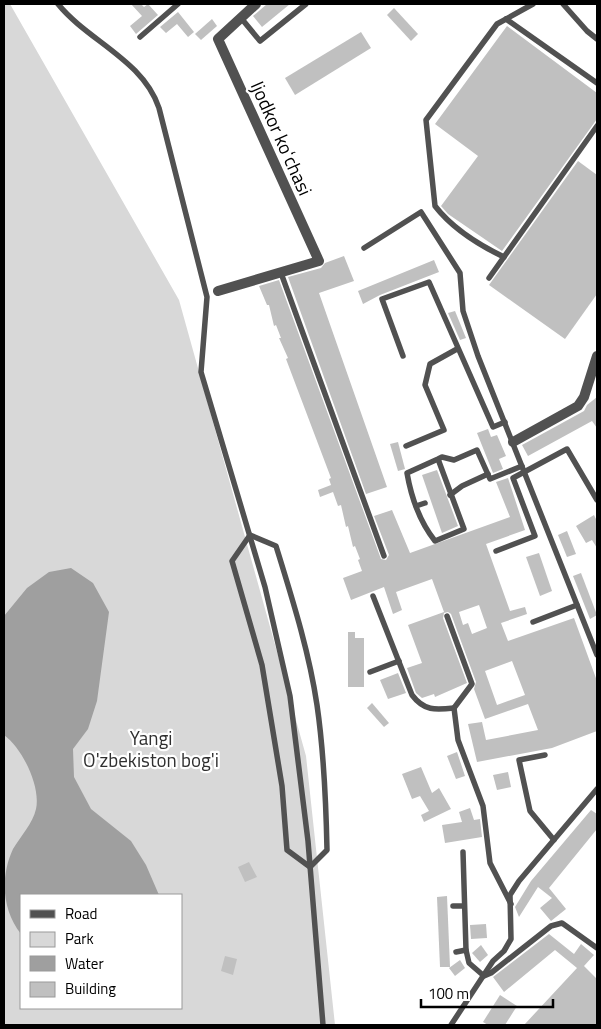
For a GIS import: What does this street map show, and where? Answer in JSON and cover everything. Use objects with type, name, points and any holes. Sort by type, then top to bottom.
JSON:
[{"type":"street","name":"Ijodkor koʻchasi","points":[[218,291],[319,261],[218,39],[256,4]]},
{"type":"street","points":[[513,442],[578,406],[584,397],[597,356]]},
{"type":"lane","points":[[58,4],[70,18],[135,71],[155,96],[207,297],[201,372],[265,587],[290,696],[303,790],[323,1025]]},
{"type":"lane","points":[[140,37],[178,4]]},
{"type":"lane","points":[[241,18],[260,41],[306,4]]},
{"type":"lane","points":[[504,257],[482,246],[441,214],[435,206],[426,120],[497,24],[532,4]]},
{"type":"lane","points":[[563,4],[587,31],[597,39]]},
{"type":"lane","points":[[506,19],[597,83]]},
{"type":"lane","points":[[489,278],[597,126]]},
{"type":"lane","points":[[364,248],[421,212],[460,273],[463,311],[597,655]]},
{"type":"lane","points":[[281,273],[384,556]]},
{"type":"lane","points":[[403,356],[382,299],[429,282],[493,427],[505,422]]},
{"type":"lane","points":[[406,446],[444,430],[425,385],[430,364],[457,349]]},
{"type":"lane","points":[[496,551],[535,536],[513,478],[567,449],[597,500]]},
{"type":"lane","points":[[438,459],[450,496],[464,529],[435,540],[428,533],[416,506],[407,473],[442,457],[454,460],[478,450],[490,480],[522,466]]},
{"type":"lane","points":[[450,496],[462,486],[488,474]]},
{"type":"lane","points":[[416,506],[425,502]]},
{"type":"lane","points":[[250,536],[232,560],[262,666],[282,786],[287,850],[310,867]]},
{"type":"lane","points":[[250,536],[276,546],[298,619],[317,703],[326,780],[327,850],[310,867]]},
{"type":"lane","points":[[373,596],[412,695],[419,704],[429,710],[454,708]]},
{"type":"lane","points":[[533,622],[577,605]]},
{"type":"lane","points":[[447,616],[472,684],[454,708],[458,740],[483,806],[490,863],[511,904]]},
{"type":"lane","points":[[370,672],[399,661]]},
{"type":"lane","points":[[545,755],[519,760],[530,811],[554,840]]},
{"type":"lane","points":[[451,1025],[511,939],[510,895],[519,881],[597,789]]},
{"type":"lane","points":[[463,852],[463,906],[466,950],[469,963],[484,976]]},
{"type":"lane","points":[[454,906],[463,906]]},
{"type":"lane","points":[[484,976],[492,973],[551,926],[562,923],[597,948]]},
{"type":"lane","points":[[456,952],[466,950]]},
{"type":"green space","name":"Yangi O'zbekiston bog'i","points":[[4,4],[10,4],[179,300],[306,756],[335,1025],[4,1025]]},
{"type":"water","points":[[71,568],[93,583],[109,612],[97,701],[88,729],[73,749],[74,777],[91,809],[131,841],[146,865],[159,894],[20,894],[20,932],[10,915],[7,904],[5,893],[6,871],[13,849],[34,814],[37,800],[29,768],[11,741],[4,735],[4,616],[27,588],[49,572]]},
{"type":"building","points":[[131,4],[141,4],[144,7],[148,4],[158,15],[136,34],[130,26],[142,16]]},
{"type":"building","points":[[267,4],[290,4],[262,27],[253,16]]},
{"type":"building","points":[[394,8],[418,34],[411,41],[387,15]]},
{"type":"building","points":[[178,12],[194,32],[188,37],[177,24],[166,33],[160,27]]},
{"type":"building","points":[[212,19],[217,26],[201,40],[195,34]]},
{"type":"building","points":[[507,26],[597,93],[597,119],[502,251],[448,214],[441,206],[478,156],[435,124]]},
{"type":"building","points":[[361,32],[371,48],[295,95],[285,78]]},
{"type":"building","points":[[578,161],[597,175],[597,294],[565,339],[489,285]]},
{"type":"building","points":[[344,256],[354,281],[319,293],[387,487],[366,494],[288,277],[321,268],[325,263]]},
{"type":"building","points":[[434,260],[439,272],[380,295],[363,304],[358,291]]},
{"type":"building","points":[[279,280],[381,559],[386,560],[389,555],[374,516],[392,510],[410,553],[510,517],[496,482],[508,478],[525,530],[486,544],[510,611],[525,607],[527,614],[501,623],[508,641],[574,618],[597,681],[597,731],[552,748],[477,762],[468,724],[482,722],[486,740],[538,730],[528,704],[485,719],[474,689],[476,682],[451,614],[448,612],[444,613],[443,618],[467,683],[435,697],[434,694],[422,698],[416,693],[407,668],[422,663],[408,625],[444,612],[432,579],[396,592],[402,610],[393,614],[384,587],[351,600],[343,578],[362,571],[358,560],[360,559],[355,546],[353,547],[341,505],[338,506],[333,492],[320,497],[318,490],[331,485],[329,479],[331,478],[286,359],[288,358],[279,338],[281,338],[276,325],[274,326],[269,305],[267,305],[259,286]],"holes":[[[479,605],[487,628],[472,634],[468,623],[463,625],[459,612]],[[512,661],[525,695],[497,705],[485,671]]]},
{"type":"building","points":[[455,311],[466,338],[460,340],[448,313]]},
{"type":"building","points":[[597,397],[597,428],[592,421],[528,456],[522,445],[584,411],[587,405]]},
{"type":"building","points":[[488,429],[491,437],[497,435],[506,456],[499,459],[503,469],[493,473],[477,433]]},
{"type":"building","points":[[398,442],[405,469],[398,471],[390,444]]},
{"type":"building","points":[[437,470],[458,526],[442,533],[422,475]]},
{"type":"building","points":[[594,515],[597,521],[597,548],[592,540],[586,543],[576,526]]},
{"type":"building","points":[[567,531],[576,554],[567,557],[558,535]]},
{"type":"building","points":[[539,553],[552,591],[540,596],[526,557]]},
{"type":"building","points":[[581,573],[597,615],[590,619],[573,576]]},
{"type":"building","points":[[348,632],[355,632],[355,638],[364,638],[364,687],[348,687]]},
{"type":"building","points":[[398,673],[406,693],[388,699],[380,680]]},
{"type":"building","points":[[372,703],[389,723],[384,727],[367,708]]},
{"type":"building","points":[[457,752],[465,776],[456,779],[447,756]]},
{"type":"building","points":[[421,767],[432,793],[439,788],[451,809],[424,822],[421,815],[429,811],[420,796],[412,799],[402,774]]},
{"type":"building","points":[[508,772],[511,787],[497,790],[493,775]]},
{"type":"building","points":[[470,808],[474,820],[480,819],[482,837],[445,843],[442,825],[462,822],[459,812]]},
{"type":"building","points":[[591,810],[597,814],[597,829],[549,888],[566,909],[551,921],[540,908],[552,898],[538,887],[519,917],[515,907],[531,881]]},
{"type":"building","points":[[249,862],[257,877],[245,882],[238,867]]},
{"type":"building","points":[[447,896],[450,967],[440,967],[437,897]]},
{"type":"building","points":[[486,924],[487,938],[471,939],[470,925]]},
{"type":"building","points":[[549,934],[574,954],[581,944],[594,955],[584,966],[597,979],[597,1025],[524,1025],[577,968],[555,950],[504,992],[493,977]]},
{"type":"building","points":[[481,945],[488,955],[480,962],[472,953]]},
{"type":"building","points":[[225,956],[237,959],[233,975],[221,971]]},
{"type":"building","points":[[460,960],[465,968],[455,976],[449,968]]},
{"type":"building","points":[[500,995],[517,1006],[505,1025],[488,1025],[483,1022]]}]
